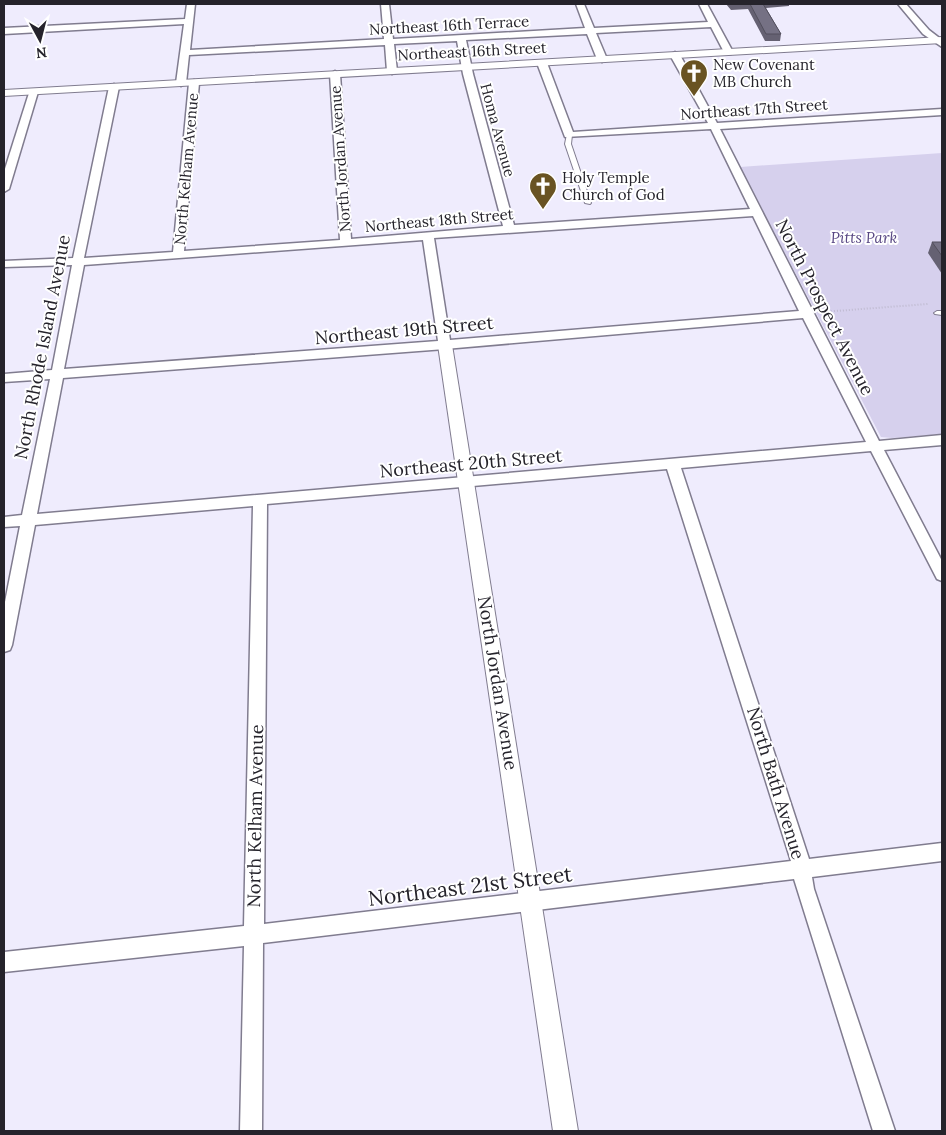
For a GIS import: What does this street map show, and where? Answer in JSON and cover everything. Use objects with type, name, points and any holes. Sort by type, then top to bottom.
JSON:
[{"type":"street","name":"North Kelham Avenue","points":[[181,83],[191,4]]},
{"type":"street","points":[[385,4],[392,71]]},
{"type":"street","points":[[580,4],[602,59]]},
{"type":"street","points":[[703,4],[728,52]]},
{"type":"street","points":[[902,4],[926,32],[941,41]]},
{"type":"street","points":[[4,31],[188,21]]},
{"type":"street","name":"Northeast 16th Terrace","points":[[184,53],[715,24]]},
{"type":"street","name":"Homa Avenue","points":[[461,38],[509,229]]},
{"type":"street","name":"Northeast 16th Street","points":[[4,94],[941,41]]},
{"type":"street","name":"North Prospect Avenue","points":[[676,55],[714,126],[807,314],[942,574]]},
{"type":"street","points":[[542,63],[568,135]]},
{"type":"street","name":"North Jordan Avenue","points":[[335,74],[346,243]]},
{"type":"street","name":"North Kelham Avenue","points":[[178,255],[194,83]]},
{"type":"street","name":"North Rhode Island Avenue","points":[[4,645],[79,261],[79,251],[114,87]]},
{"type":"street","points":[[4,189],[33,92]]},
{"type":"street","name":"Northeast 17th Street","points":[[568,135],[942,112]]},
{"type":"street","name":"Northeast 18th Street","points":[[4,264],[178,255],[757,212]]},
{"type":"street","name":"North Jordan Avenue","points":[[428,235],[566,1131]]},
{"type":"street","name":"Northeast 19th Street","points":[[4,378],[445,345],[807,314]]},
{"type":"street","name":"Northeast 20th Street","points":[[4,522],[942,440]]},
{"type":"street","name":"North Bath Avenue","points":[[672,463],[800,852],[806,889],[884,1131]]},
{"type":"street","name":"North Kelham Avenue","points":[[251,1131],[260,501]]},
{"type":"street","name":"Northeast 21st Street","points":[[4,962],[254,935],[942,852]]},
{"type":"lane","points":[[568,135],[568,144],[588,203]]},
{"type":"path","points":[[807,314],[928,304]]},
{"type":"green space","name":"Pitts Park","points":[[942,153],[942,434],[892,438],[881,437],[740,167]]},
{"type":"building","points":[[750,4],[763,4],[781,34],[766,34]]},
{"type":"building","points":[[932,242],[942,242],[942,256]]},
{"type":"place","name":"New Covenant MB Church","points":[[694,97]]},
{"type":"place","name":"Holy Temple Church of God","points":[[543,210]]}]
